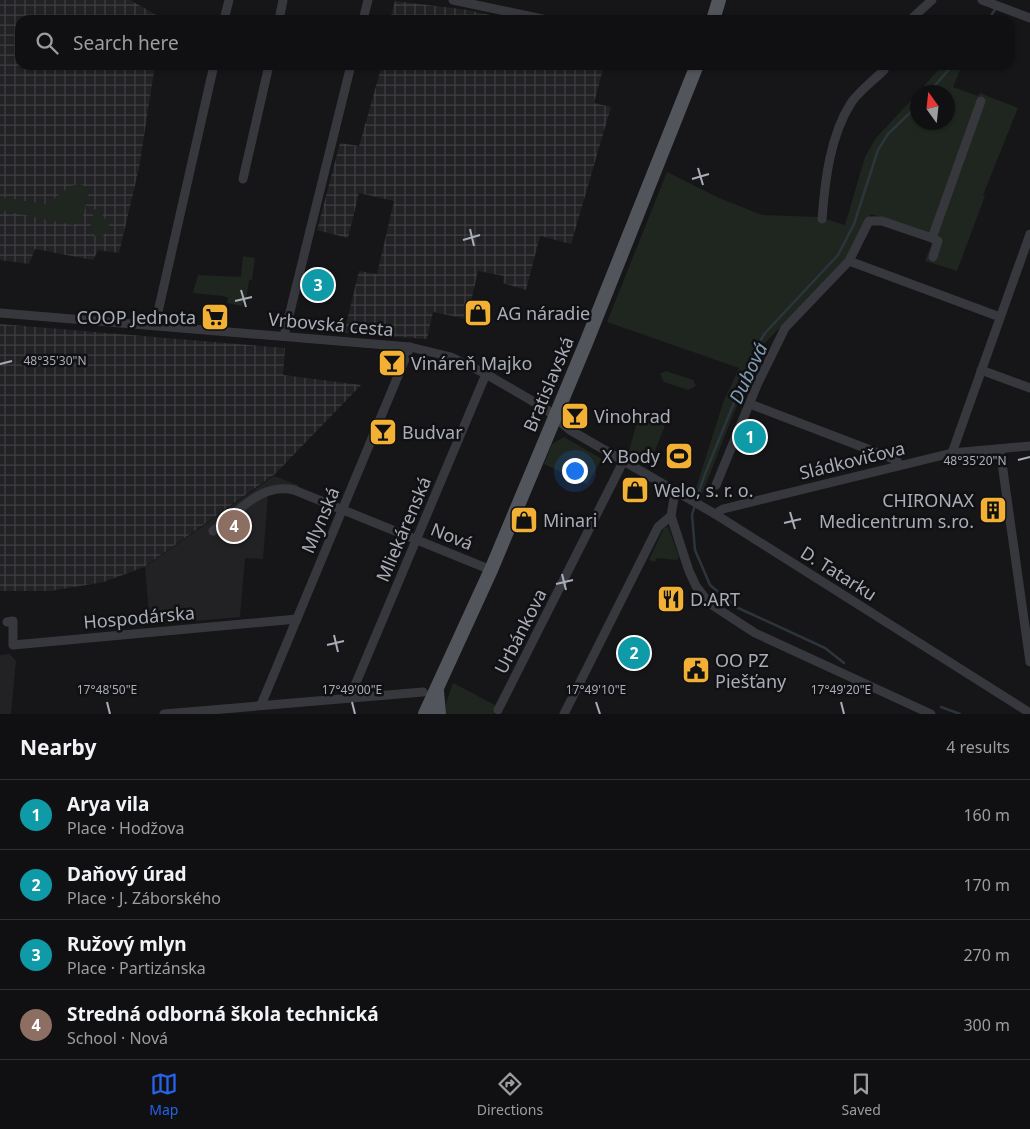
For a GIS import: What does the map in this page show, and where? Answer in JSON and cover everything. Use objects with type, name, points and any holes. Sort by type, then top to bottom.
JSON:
[{"type":"main road","points":[[714,15],[719,0]]},
{"type":"main road","name":"Bratislavská","points":[[426,714],[430,691],[491,570],[586,343],[695,70]]},
{"type":"main road","points":[[430,691],[439,714]]},
{"type":"street","points":[[225,15],[228,0]]},
{"type":"street","points":[[280,15],[283,0]]},
{"type":"street","points":[[364,15],[368,0]]},
{"type":"street","points":[[453,0],[524,15]]},
{"type":"street","points":[[916,15],[932,0]]},
{"type":"street","points":[[985,1],[1030,18]]},
{"type":"street","points":[[155,325],[213,70]]},
{"type":"street","points":[[243,179],[268,70]]},
{"type":"street","points":[[284,336],[351,70]]},
{"type":"street","points":[[822,219],[825,185],[837,132],[852,102],[884,70]]},
{"type":"street","points":[[932,238],[981,101]]},
{"type":"street","points":[[716,485],[772,350],[785,328],[850,261],[867,226],[873,220],[882,220],[938,240],[933,257]]},
{"type":"street","points":[[952,453],[1030,234]]},
{"type":"street","points":[[850,261],[1000,317]]},
{"type":"street","name":"Vrbovská cesta","points":[[0,313],[410,347],[451,357],[486,374],[546,409],[554,416]]},
{"type":"street","name":"Mlynská","points":[[261,705],[410,347]]},
{"type":"street","points":[[981,370],[1030,388]]},
{"type":"street","name":"Mliekárenská","points":[[350,697],[486,374]]},
{"type":"street","points":[[750,404],[896,460],[900,465]]},
{"type":"street","name":"D. Tatarku","points":[[554,416],[570,430],[711,512],[1030,713]]},
{"type":"street","name":"Sládkovičova","points":[[711,512],[952,453],[1030,446]]},
{"type":"street","points":[[1000,449],[1030,662]]},
{"type":"street","name":"Urbánkova","points":[[498,710],[624,460]]},
{"type":"street","name":"Nová","points":[[213,530],[256,498],[282,487],[342,509],[491,570]]},
{"type":"street","points":[[675,492],[672,516],[689,571],[696,586],[709,603],[755,633],[931,714]]},
{"type":"street","points":[[564,714],[658,527],[672,516]]},
{"type":"street","name":"Hospodárska","points":[[7,622],[13,621],[13,644],[297,619]]},
{"type":"street","points":[[164,714],[430,691]]},
{"type":"shaded area","points":[[0,0],[130,0],[156,15],[15,15],[15,70],[154,70],[139,168],[119,253],[98,250],[93,260],[35,249],[29,264],[0,260]]},
{"type":"shaded area","points":[[395,1],[468,10],[491,15],[391,15]]},
{"type":"shaded area","points":[[381,70],[603,70],[594,103],[611,107],[571,244],[540,236],[526,290],[503,283],[504,276],[478,271],[467,319],[433,312],[427,339],[344,333],[359,271],[377,274],[394,201],[359,193],[348,238],[317,230],[340,143],[359,146]]},
{"type":"shaded area","points":[[938,70],[960,70],[954,85],[925,85]]},
{"type":"shaded area","points":[[955,88],[978,96],[980,93],[1018,108],[983,195],[985,196],[957,271],[925,261],[934,237],[871,214],[848,258],[759,349],[702,494],[695,491],[723,403],[739,368],[607,322],[667,172],[719,198],[762,215],[819,217],[845,225],[865,157],[876,138],[910,102],[910,130],[955,130]]},
{"type":"shaded area","points":[[79,184],[90,188],[82,220],[73,225],[0,210],[0,197],[44,204],[69,187]]},
{"type":"shaded area","points":[[98,208],[109,225],[108,231],[100,238],[96,237],[90,229],[94,210]]},
{"type":"shaded area","points":[[243,256],[255,258],[252,280],[249,280],[246,302],[243,302],[242,306],[227,303],[228,298],[223,296],[193,293],[198,275],[241,277]]},
{"type":"shaded area","points":[[0,324],[285,348],[283,375],[361,385],[275,474],[144,567],[104,582],[50,591],[0,591]]},
{"type":"shaded area","points":[[666,371],[693,380],[696,386],[688,390],[664,382],[660,374]]},
{"type":"shaded area","points":[[639,415],[666,423],[650,463],[629,451]]},
{"type":"shaded area","points":[[564,437],[602,459],[587,484],[544,464],[552,444]]},
{"type":"shaded area","points":[[274,476],[298,485],[295,493],[287,491],[268,494],[263,559],[245,558],[240,617],[150,625],[145,567]]},
{"type":"shaded area","points":[[668,527],[679,557],[677,560],[657,558],[655,562],[649,560],[664,528]]},
{"type":"shaded area","points":[[10,654],[16,661],[11,714],[0,714],[0,655]]},
{"type":"shaded area","points":[[453,683],[495,705],[494,714],[446,714],[445,706]]},
{"type":"waterway","name":"Dubová","points":[[991,15],[996,8]]},
{"type":"waterway","name":"Dubová","points":[[935,85],[949,70]]},
{"type":"waterway","name":"Dubová","points":[[696,500],[757,346],[765,333],[838,255],[854,224],[878,150],[888,134],[910,113]]},
{"type":"waterway","name":"Dubová","points":[[695,505],[692,515],[695,550],[710,585],[736,607],[825,648],[844,663]]},
{"type":"waterway","name":"Dubová","points":[[941,707],[960,714]]},
{"type":"place","name":"Ružový mlyn","points":[[318,285]]},
{"type":"place","name":"AG náradie","points":[[478,313]]},
{"type":"place","name":"COOP Jednota","points":[[215,317]]},
{"type":"place","name":"Vináreň Majko","points":[[392,363]]},
{"type":"place","name":"Vinohrad","points":[[575,416]]},
{"type":"place","name":"Budvar","points":[[383,432]]},
{"type":"place","name":"Arya vila","points":[[750,437]]},
{"type":"place","name":"X Body","points":[[679,456]]},
{"type":"place","name":"Welo, s. r. o.","points":[[635,490]]},
{"type":"place","name":"CHIRONAX Medicentrum s.ro.","points":[[993,510]]},
{"type":"place","name":"Minari","points":[[524,520]]},
{"type":"place","name":"Stredná odborná škola technická","points":[[234,526]]},
{"type":"place","name":"D.ART","points":[[671,599]]},
{"type":"place","name":"Daňový úrad","points":[[634,653]]},
{"type":"place","name":"OO PZ Piešťany","points":[[696,670]]}]
